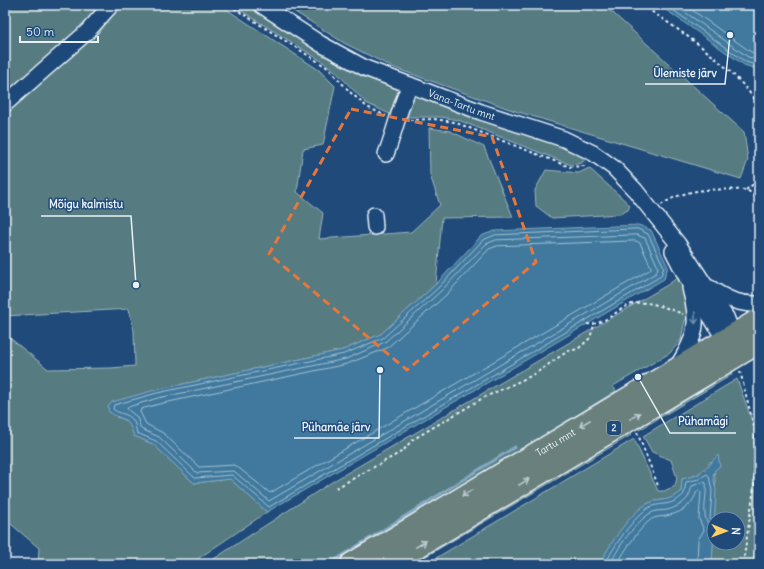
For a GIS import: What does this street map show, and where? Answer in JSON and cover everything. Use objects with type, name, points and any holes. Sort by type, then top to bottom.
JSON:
[{"type":"highway","name":"Tartu mnt","points":[[388,564],[629,420],[733,343],[759,320]]},
{"type":"highway","name":"Tartu mnt","points":[[352,564],[675,370],[733,343],[759,342]]},
{"type":"street","points":[[5,104],[87,32],[112,5]]},
{"type":"street","name":"Vana-Tartu mnt","points":[[261,5],[321,44],[359,64],[410,85],[577,144],[614,168],[625,178],[678,244],[706,285],[733,343]]},
{"type":"street","points":[[386,154],[392,140],[402,102],[410,85]]},
{"type":"street","name":"Vana-Tartu mnt","points":[[652,212],[688,280],[733,343]]},
{"type":"street","points":[[675,370],[693,340],[695,327],[692,296],[688,280]]},
{"type":"street","points":[[706,285],[733,302],[747,305],[759,304]]},
{"type":"path","points":[[642,5],[706,51],[748,88],[759,106]]},
{"type":"path","points":[[746,190],[757,181],[759,175]]},
{"type":"path","points":[[674,196],[702,190],[746,190],[752,193],[759,202]]},
{"type":"path","points":[[587,324],[594,325],[635,303],[644,302],[683,314],[687,320]]},
{"type":"path","points":[[336,488],[403,451],[412,440],[483,398],[533,375],[568,351],[578,349],[590,338],[594,325]]},
{"type":"path","points":[[733,343],[755,431],[754,488],[743,564]]},
{"type":"path","points":[[629,420],[638,434],[659,488]]},
{"type":"path","points":[[755,431],[759,430]]},
{"type":"highlighted area","points":[[351,109],[492,137],[536,262],[407,370],[269,254]]},
{"type":"green space","points":[[5,5],[220,5],[319,70],[335,86],[323,145],[303,149],[297,192],[323,213],[319,239],[411,232],[440,205],[430,175],[429,128],[450,131],[484,147],[513,217],[442,218],[436,284],[381,334],[343,350],[155,390],[116,417],[126,421],[134,436],[153,444],[194,483],[230,479],[267,512],[190,564],[38,564],[39,548],[5,519],[5,334],[48,369],[135,366],[134,331],[129,309],[5,316],[5,172],[8,149],[5,141]]},
{"type":"green space","points":[[232,5],[250,5],[336,59],[400,89],[394,116],[366,103],[335,71],[323,62]]},
{"type":"green space","points":[[284,5],[601,5],[613,13],[744,132],[748,160],[741,179],[515,111],[392,67],[344,43]]},
{"type":"green space","points":[[415,94],[559,143],[587,157],[582,163],[571,165],[458,120],[441,117],[404,117],[411,95]]},
{"type":"green space","points":[[589,168],[630,205],[628,210],[620,214],[552,218],[536,206],[535,190],[546,170],[579,173]]},
{"type":"green space","points":[[679,276],[685,290],[691,320],[685,320],[681,340],[670,353],[613,386],[616,391],[337,564],[206,564],[335,480],[669,284]]},
{"type":"green space","points":[[732,370],[733,372],[730,376],[639,430],[638,424]]},
{"type":"green space","points":[[737,379],[759,440],[759,525],[753,564],[712,564],[713,551],[746,551],[746,511],[714,511],[715,474],[711,461],[699,473],[682,479],[681,493],[672,498],[649,503],[635,513],[608,549],[601,564],[426,564],[634,439],[658,491],[664,491],[675,486],[677,478],[671,460],[652,452],[643,436]]},
{"type":"green space","points":[[627,430],[631,435],[413,564],[401,564]]},
{"type":"water","points":[[659,5],[759,5],[759,70],[744,65]]},
{"type":"water","points":[[639,225],[651,230],[668,267],[664,279],[267,512],[230,479],[194,483],[153,444],[134,436],[132,429],[125,420],[109,412],[108,407],[112,402],[155,390],[343,350],[381,334],[436,284],[481,236],[494,231]]},
{"type":"water","points":[[718,455],[720,466],[715,470],[713,476],[716,490],[715,511],[706,511],[706,551],[713,551],[712,564],[601,564],[614,539],[635,513],[649,503],[668,499],[681,492],[682,479],[703,473]]},
{"type":"waterway","points":[[661,414],[723,377]]},
{"type":"waterway","points":[[329,564],[515,447]]},
{"type":"place","name":"Ülemiste järv","points":[[730,35]]},
{"type":"place","name":"Mõigu kalmistu","points":[[136,285]]},
{"type":"place","name":"Pühamäe järv","points":[[380,370]]},
{"type":"place","name":"Pühamägi","points":[[638,377]]}]
